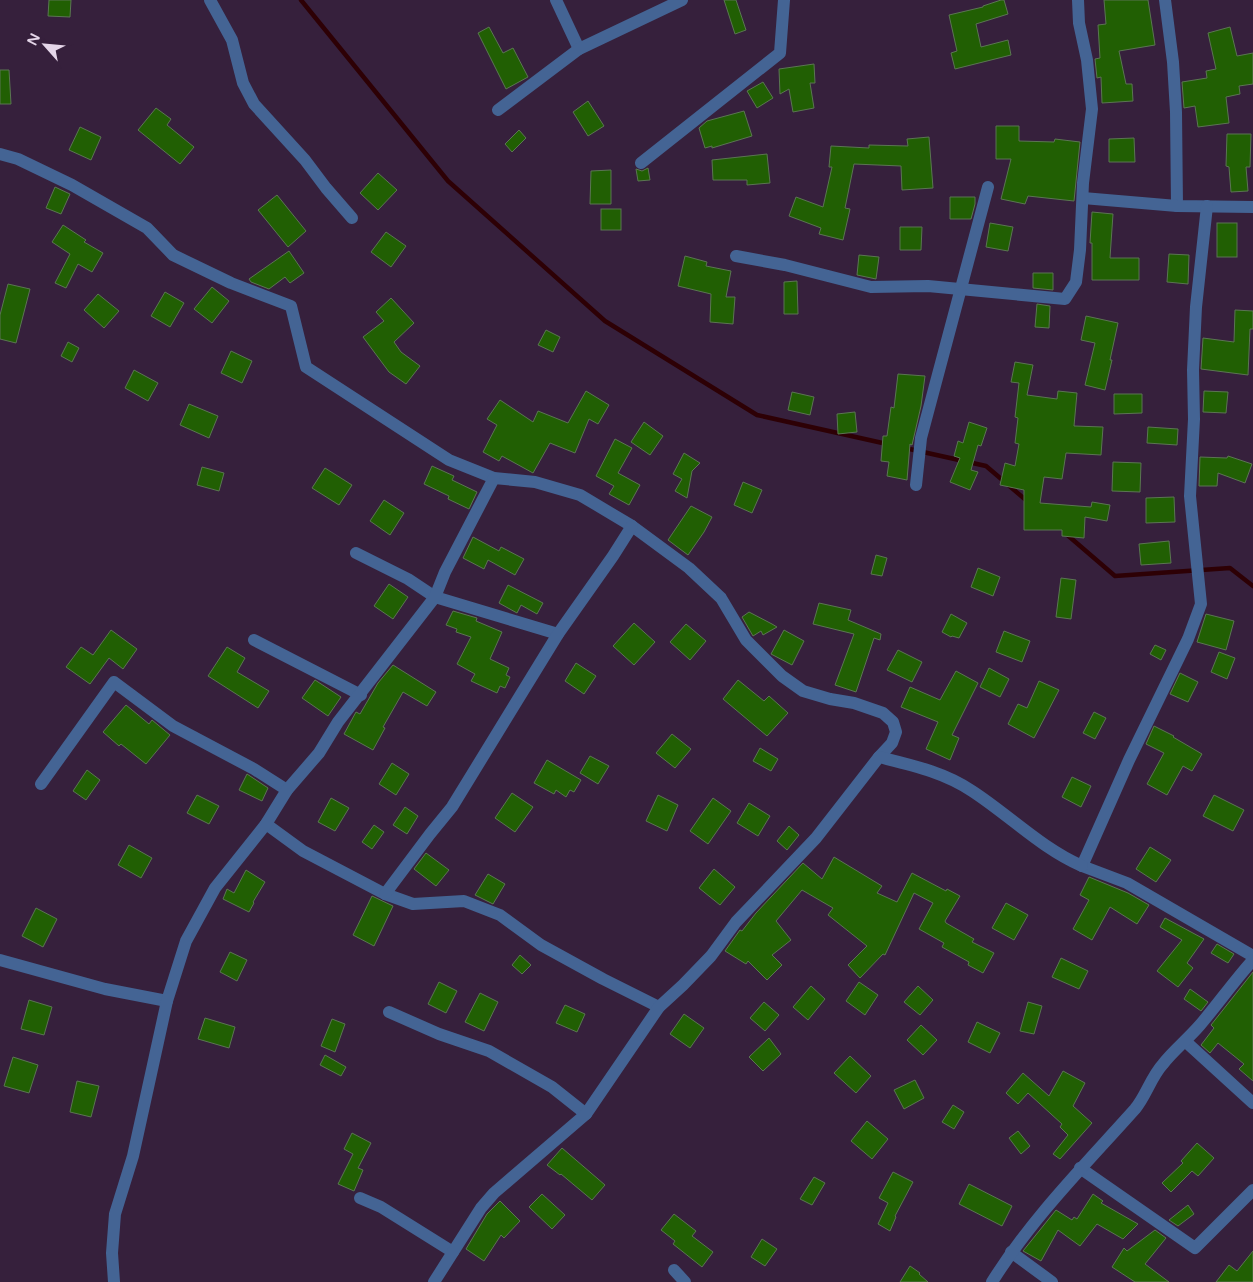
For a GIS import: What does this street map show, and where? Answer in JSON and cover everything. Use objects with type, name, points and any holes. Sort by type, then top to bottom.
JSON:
[{"type":"street","points":[[210,0],[232,40],[243,83],[254,104],[305,160],[352,218]]},
{"type":"street","points":[[556,0],[579,49]]},
{"type":"street","points":[[498,110],[579,49],[682,0]]},
{"type":"street","points":[[641,163],[780,54],[784,0]]},
{"type":"street","points":[[736,256],[785,265],[871,288],[928,286],[1065,299],[1076,282],[1092,109],[1087,60],[1079,23],[1078,0]]},
{"type":"street","points":[[1165,0],[1176,112],[1177,206]]},
{"type":"street","points":[[0,154],[18,159],[72,185],[147,228],[172,255],[231,284],[291,306],[306,367],[449,460],[494,478],[535,482],[580,495],[632,526],[689,568],[721,598],[746,640],[782,676],[803,691],[830,699],[854,703],[883,713],[893,722],[896,732],[892,743],[816,838],[736,922],[711,956],[659,1006],[586,1114],[494,1193],[481,1208],[467,1233],[434,1282]]},
{"type":"street","points":[[916,485],[920,438],[988,187]]},
{"type":"street","points":[[1083,198],[1177,206],[1253,207]]},
{"type":"street","points":[[1082,866],[1129,760],[1188,639],[1200,604],[1190,496],[1194,420],[1193,370],[1196,306],[1208,206]]},
{"type":"street","points":[[114,1282],[112,1253],[115,1214],[133,1156],[167,1000],[186,941],[215,888],[266,824],[287,790],[319,753],[338,722],[435,597],[445,572],[494,478]]},
{"type":"street","points":[[385,894],[457,799],[558,634],[632,526]]},
{"type":"street","points":[[356,553],[408,579],[435,597],[558,634]]},
{"type":"street","points":[[254,640],[360,695]]},
{"type":"street","points":[[41,784],[114,682],[174,726],[254,769],[287,790]]},
{"type":"street","points":[[879,757],[923,768],[945,776],[971,790],[1066,859],[1127,883],[1253,956]]},
{"type":"street","points":[[266,824],[303,851],[385,894],[413,904],[464,901],[500,915],[541,945],[603,979],[659,1006]]},
{"type":"street","points":[[0,960],[105,989],[167,1000]]},
{"type":"street","points":[[992,1282],[1011,1252],[1080,1168],[1136,1107],[1163,1064],[1185,1041],[1253,960]]},
{"type":"street","points":[[389,1012],[439,1034],[489,1051],[552,1087],[586,1114]]},
{"type":"street","points":[[1185,1041],[1253,1103]]},
{"type":"street","points":[[1080,1168],[1195,1248],[1253,1190]]},
{"type":"street","points":[[360,1198],[381,1207],[453,1252]]},
{"type":"street","points":[[1011,1252],[1052,1282]]},
{"type":"street","points":[[674,1270],[684,1282]]},
{"type":"building","points":[[49,0],[71,0],[70,17],[48,16]]},
{"type":"building","points":[[724,0],[736,0],[746,30],[735,34]]},
{"type":"building","points":[[1004,0],[1008,14],[976,24],[981,47],[1008,40],[1011,55],[955,69],[951,53],[957,51],[949,15],[983,7]]},
{"type":"building","points":[[1104,0],[1148,0],[1155,45],[1119,51],[1126,84],[1132,84],[1133,101],[1102,103],[1101,77],[1097,78],[1095,59],[1100,58],[1098,25],[1106,24]]},
{"type":"building","points":[[489,27],[503,53],[513,48],[528,77],[506,89],[478,33]]},
{"type":"building","points":[[1230,27],[1237,56],[1253,53],[1253,84],[1239,86],[1240,94],[1226,97],[1229,123],[1198,127],[1195,106],[1184,108],[1182,82],[1207,78],[1206,71],[1216,69],[1208,33]]},
{"type":"building","points":[[814,64],[815,83],[810,83],[814,108],[793,112],[789,89],[780,94],[779,69]]},
{"type":"building","points":[[0,70],[9,70],[11,104],[0,104]]},
{"type":"building","points":[[763,82],[773,98],[757,108],[747,91]]},
{"type":"building","points":[[588,101],[604,126],[588,136],[573,112]]},
{"type":"building","points":[[156,108],[171,119],[167,125],[194,147],[180,164],[138,130]]},
{"type":"building","points":[[744,111],[752,136],[712,148],[712,146],[705,148],[699,128],[707,121]]},
{"type":"building","points":[[996,126],[1019,126],[1019,141],[1054,142],[1055,139],[1080,142],[1074,201],[1028,196],[1025,204],[1001,199],[1011,159],[996,159]]},
{"type":"building","points":[[80,127],[101,137],[91,160],[69,150]]},
{"type":"building","points":[[519,130],[526,138],[512,152],[505,144]]},
{"type":"building","points":[[1227,134],[1251,134],[1250,167],[1246,167],[1248,191],[1231,192],[1229,167],[1226,166]]},
{"type":"building","points":[[929,137],[933,188],[902,190],[901,166],[854,164],[845,208],[850,209],[843,240],[819,234],[821,228],[789,216],[796,197],[823,207],[832,167],[829,167],[831,146],[869,148],[869,145],[908,146],[907,139]]},
{"type":"building","points":[[1134,138],[1135,162],[1109,162],[1109,139]]},
{"type":"building","points":[[767,154],[770,183],[747,185],[747,180],[713,180],[712,160]]},
{"type":"building","points":[[648,168],[650,180],[638,181],[636,169],[642,171]]},
{"type":"building","points":[[611,170],[611,204],[590,204],[591,171]]},
{"type":"building","points":[[378,173],[397,190],[378,210],[360,193]]},
{"type":"building","points":[[55,187],[70,194],[61,214],[46,208]]},
{"type":"building","points":[[277,195],[306,231],[288,247],[258,210]]},
{"type":"building","points":[[950,197],[975,197],[971,219],[950,219]]},
{"type":"building","points":[[601,209],[621,209],[621,230],[601,230]]},
{"type":"building","points":[[1092,212],[1113,214],[1110,258],[1139,258],[1139,280],[1092,280],[1092,243],[1090,243]]},
{"type":"building","points":[[990,223],[1013,227],[1008,251],[986,247]]},
{"type":"building","points":[[1217,223],[1237,223],[1237,257],[1217,257]]},
{"type":"building","points":[[63,225],[86,240],[84,242],[103,253],[92,272],[78,264],[66,288],[55,283],[70,254],[52,242]]},
{"type":"building","points":[[900,227],[922,227],[921,250],[900,250]]},
{"type":"building","points":[[386,232],[406,246],[391,267],[371,252]]},
{"type":"building","points":[[289,251],[304,273],[290,283],[285,277],[269,289],[251,282],[249,279]]},
{"type":"building","points":[[1169,254],[1189,255],[1188,284],[1167,282]]},
{"type":"building","points":[[859,255],[879,257],[876,279],[857,275]]},
{"type":"building","points":[[685,256],[707,262],[706,266],[731,271],[726,297],[735,297],[733,324],[710,322],[711,294],[678,286]]},
{"type":"building","points":[[1033,273],[1053,273],[1053,290],[1033,288]]},
{"type":"building","points":[[797,281],[798,314],[784,314],[784,282]]},
{"type":"building","points":[[8,284],[30,289],[16,343],[0,339],[0,315]]},
{"type":"building","points":[[212,287],[229,301],[212,323],[194,309]]},
{"type":"building","points":[[165,292],[184,303],[170,327],[151,316]]},
{"type":"building","points":[[98,294],[119,311],[104,328],[84,310]]},
{"type":"building","points":[[391,298],[414,323],[394,342],[401,352],[420,366],[406,384],[389,372],[363,337],[384,321],[376,312]]},
{"type":"building","points":[[1037,304],[1050,306],[1049,328],[1035,327]]},
{"type":"building","points":[[1235,310],[1253,311],[1253,329],[1250,329],[1248,375],[1201,369],[1203,338],[1234,342]]},
{"type":"building","points":[[1086,316],[1118,323],[1105,390],[1085,385],[1095,343],[1081,340]]},
{"type":"building","points":[[546,330],[560,337],[553,352],[538,345]]},
{"type":"building","points":[[68,342],[79,348],[72,362],[61,356]]},
{"type":"building","points":[[231,351],[252,361],[242,383],[221,373]]},
{"type":"building","points":[[1015,362],[1033,365],[1027,395],[1057,399],[1058,391],[1077,393],[1074,426],[1103,427],[1101,455],[1066,453],[1062,479],[1044,477],[1040,503],[1091,507],[1092,502],[1110,505],[1107,521],[1085,517],[1084,538],[1062,536],[1062,530],[1024,530],[1024,490],[1000,485],[1005,463],[1015,466],[1019,444],[1015,443],[1018,418],[1015,417],[1019,383],[1011,382]]},
{"type":"building","points":[[134,370],[158,383],[148,401],[125,388]]},
{"type":"building","points":[[898,374],[925,376],[921,406],[912,445],[910,444],[907,480],[887,476],[889,462],[881,461],[883,436],[887,436],[891,407],[894,408]]},
{"type":"building","points":[[586,391],[609,405],[598,424],[589,419],[575,453],[550,443],[533,473],[502,456],[499,461],[483,452],[497,425],[487,419],[500,400],[533,422],[538,411],[568,423]]},
{"type":"building","points":[[1204,391],[1228,392],[1226,413],[1203,412]]},
{"type":"building","points":[[792,392],[814,397],[810,415],[788,410]]},
{"type":"building","points":[[1114,394],[1142,394],[1142,413],[1114,414]]},
{"type":"building","points":[[189,404],[218,416],[209,438],[180,425]]},
{"type":"building","points":[[855,412],[857,432],[838,434],[837,414]]},
{"type":"building","points":[[644,422],[663,436],[650,455],[631,442]]},
{"type":"building","points":[[969,422],[987,428],[981,446],[978,445],[971,470],[978,472],[970,490],[950,482],[960,458],[954,456],[958,441],[963,443]]},
{"type":"building","points":[[1148,427],[1178,429],[1177,445],[1147,443]]},
{"type":"building","points":[[615,439],[632,448],[618,473],[640,485],[629,505],[609,494],[614,486],[596,476]]},
{"type":"building","points":[[684,453],[700,463],[692,471],[687,498],[675,491],[682,479],[673,474]]},
{"type":"building","points":[[1228,456],[1252,464],[1245,483],[1218,473],[1217,486],[1199,486],[1200,457],[1227,458]]},
{"type":"building","points":[[1113,462],[1141,463],[1140,492],[1112,491]]},
{"type":"building","points":[[432,466],[454,476],[452,480],[477,492],[469,509],[448,499],[449,496],[424,484]]},
{"type":"building","points":[[202,467],[224,473],[219,491],[197,485]]},
{"type":"building","points":[[325,468],[352,485],[339,505],[312,488]]},
{"type":"building","points":[[743,482],[762,490],[752,513],[734,505]]},
{"type":"building","points":[[1174,497],[1175,522],[1146,523],[1146,498]]},
{"type":"building","points":[[384,500],[404,513],[390,535],[370,521]]},
{"type":"building","points":[[691,506],[712,517],[688,555],[668,540]]},
{"type":"building","points":[[473,537],[499,551],[501,547],[524,559],[515,575],[488,560],[484,569],[463,558]]},
{"type":"building","points":[[1169,541],[1171,563],[1141,565],[1139,544]]},
{"type":"building","points":[[876,555],[887,558],[882,576],[871,574]]},
{"type":"building","points":[[978,568],[1000,577],[993,596],[971,587]]},
{"type":"building","points":[[1061,578],[1076,580],[1071,619],[1056,617]]},
{"type":"building","points":[[389,584],[408,597],[393,619],[374,606]]},
{"type":"building","points":[[508,585],[543,603],[537,614],[521,605],[517,613],[499,603]]},
{"type":"building","points":[[819,603],[851,610],[848,620],[881,634],[880,640],[874,638],[856,692],[835,685],[854,634],[813,624]]},
{"type":"building","points":[[453,611],[477,618],[476,621],[502,632],[490,659],[509,668],[506,675],[510,677],[505,688],[500,686],[497,693],[471,681],[475,674],[457,664],[471,637],[456,632],[457,629],[446,625]]},
{"type":"building","points":[[749,612],[777,627],[763,635],[761,631],[753,636],[742,617]]},
{"type":"building","points":[[951,614],[967,623],[959,638],[951,637],[942,632]]},
{"type":"building","points":[[1206,614],[1234,621],[1226,650],[1197,642]]},
{"type":"building","points":[[634,623],[655,642],[634,665],[613,646]]},
{"type":"building","points":[[686,624],[706,641],[690,660],[670,642]]},
{"type":"building","points":[[111,630],[137,649],[123,669],[109,658],[90,684],[66,667],[81,647],[93,655]]},
{"type":"building","points":[[784,630],[804,641],[792,665],[771,654]]},
{"type":"building","points":[[1004,631],[1030,641],[1022,662],[996,652]]},
{"type":"building","points":[[1155,645],[1166,650],[1161,660],[1150,654]]},
{"type":"building","points":[[227,647],[245,658],[237,672],[269,691],[258,708],[208,676]]},
{"type":"building","points":[[898,650],[922,662],[912,682],[887,670]]},
{"type":"building","points":[[1219,652],[1235,658],[1227,679],[1211,672]]},
{"type":"building","points":[[576,663],[596,676],[584,694],[565,681]]},
{"type":"building","points":[[393,665],[436,692],[427,706],[403,692],[383,727],[385,728],[373,750],[344,734],[356,712],[360,714],[378,683]]},
{"type":"building","points":[[989,668],[1009,679],[1000,697],[980,687]]},
{"type":"building","points":[[956,671],[978,683],[952,735],[959,738],[950,760],[926,749],[938,722],[901,707],[910,687],[940,700]]},
{"type":"building","points":[[1180,673],[1198,682],[1188,702],[1170,694]]},
{"type":"building","points":[[315,680],[341,697],[328,716],[302,698]]},
{"type":"building","points":[[738,680],[764,701],[769,696],[788,713],[767,736],[723,699]]},
{"type":"building","points":[[1039,681],[1059,690],[1034,738],[1008,724],[1018,704],[1027,708]]},
{"type":"building","points":[[126,705],[149,724],[152,720],[170,735],[146,764],[121,744],[119,746],[103,732]]},
{"type":"building","points":[[1094,712],[1106,718],[1095,739],[1083,733]]},
{"type":"building","points":[[1154,726],[1202,754],[1192,771],[1183,766],[1167,795],[1147,784],[1164,753],[1146,744]]},
{"type":"building","points":[[672,734],[691,749],[675,768],[656,753]]},
{"type":"building","points":[[760,748],[778,759],[771,771],[753,761]]},
{"type":"building","points":[[590,756],[609,766],[598,784],[580,773]]},
{"type":"building","points":[[547,760],[581,780],[574,792],[570,790],[566,797],[556,790],[554,794],[534,783]]},
{"type":"building","points":[[392,763],[409,774],[396,795],[379,784]]},
{"type":"building","points":[[87,770],[100,780],[86,800],[73,791]]},
{"type":"building","points":[[247,774],[268,788],[262,801],[239,790]]},
{"type":"building","points":[[1072,777],[1091,786],[1081,807],[1062,797]]},
{"type":"building","points":[[512,793],[533,807],[515,832],[495,818]]},
{"type":"building","points":[[197,795],[219,806],[209,824],[187,813]]},
{"type":"building","points":[[658,795],[678,805],[667,831],[646,821]]},
{"type":"building","points":[[1214,795],[1244,810],[1233,831],[1203,816]]},
{"type":"building","points":[[331,798],[349,808],[335,831],[318,822]]},
{"type":"building","points":[[713,798],[731,811],[708,844],[690,831]]},
{"type":"building","points":[[749,803],[770,816],[758,836],[737,823]]},
{"type":"building","points":[[405,807],[418,816],[407,834],[393,825]]},
{"type":"building","points":[[374,825],[384,832],[372,849],[362,842]]},
{"type":"building","points":[[789,826],[799,835],[787,850],[777,841]]},
{"type":"building","points":[[129,845],[152,858],[141,878],[118,865]]},
{"type":"building","points":[[1150,847],[1171,860],[1156,882],[1136,869]]},
{"type":"building","points":[[426,853],[449,870],[436,886],[414,869]]},
{"type":"building","points":[[834,857],[882,886],[877,893],[897,902],[912,873],[946,891],[947,889],[960,896],[945,921],[974,939],[972,942],[994,953],[983,973],[968,965],[969,962],[942,947],[944,943],[919,929],[933,903],[914,893],[885,955],[883,954],[860,978],[848,965],[867,946],[828,915],[833,908],[802,890],[776,921],[791,940],[772,955],[782,965],[767,980],[748,961],[746,964],[725,951],[740,930],[742,931],[756,913],[803,863],[822,879]]},
{"type":"building","points":[[714,869],[735,887],[720,905],[699,888]]},
{"type":"building","points":[[246,870],[265,882],[249,912],[223,899],[227,889],[234,893]]},
{"type":"building","points":[[488,874],[505,884],[493,904],[475,895]]},
{"type":"building","points":[[1089,877],[1128,893],[1149,905],[1137,924],[1110,907],[1092,940],[1073,929],[1089,900],[1080,895]]},
{"type":"building","points":[[372,896],[393,906],[374,946],[353,935]]},
{"type":"building","points":[[1006,903],[1028,915],[1014,940],[992,928]]},
{"type":"building","points":[[36,908],[57,919],[43,947],[22,936]]},
{"type":"building","points":[[1165,918],[1204,939],[1187,963],[1193,968],[1178,987],[1157,971],[1182,940],[1160,927]]},
{"type":"building","points":[[1217,944],[1234,954],[1228,963],[1211,953]]},
{"type":"building","points":[[230,952],[247,960],[237,981],[220,972]]},
{"type":"building","points":[[520,955],[531,965],[522,974],[512,965]]},
{"type":"building","points":[[1061,958],[1088,971],[1079,989],[1052,977]]},
{"type":"building","points":[[1253,972],[1253,1081],[1239,1069],[1244,1064],[1218,1043],[1210,1053],[1201,1045],[1214,1028],[1211,1025]]},
{"type":"building","points":[[439,982],[457,991],[446,1013],[428,1004]]},
{"type":"building","points":[[859,982],[878,995],[865,1015],[846,1001]]},
{"type":"building","points":[[811,986],[825,999],[808,1020],[793,1007]]},
{"type":"building","points":[[918,986],[933,1000],[920,1015],[904,1002]]},
{"type":"building","points":[[1190,989],[1208,1002],[1201,1011],[1184,999]]},
{"type":"building","points":[[480,993],[498,1002],[484,1031],[465,1022]]},
{"type":"building","points":[[29,1000],[52,1007],[44,1035],[21,1029]]},
{"type":"building","points":[[764,1002],[779,1015],[765,1031],[750,1018]]},
{"type":"building","points":[[1028,1002],[1042,1006],[1034,1034],[1020,1031]]},
{"type":"building","points":[[565,1005],[585,1014],[577,1032],[556,1023]]},
{"type":"building","points":[[684,1014],[704,1028],[690,1048],[670,1034]]},
{"type":"building","points":[[205,1018],[235,1027],[229,1048],[198,1039]]},
{"type":"building","points":[[332,1019],[345,1024],[335,1052],[321,1046]]},
{"type":"building","points":[[977,1022],[1000,1033],[990,1053],[968,1042]]},
{"type":"building","points":[[921,1025],[937,1040],[923,1055],[907,1040]]},
{"type":"building","points":[[769,1038],[781,1054],[763,1071],[749,1057]]},
{"type":"building","points":[[325,1055],[346,1067],[341,1076],[320,1065]]},
{"type":"building","points":[[850,1056],[871,1076],[856,1093],[834,1073]]},
{"type":"building","points":[[13,1057],[38,1065],[29,1093],[4,1086]]},
{"type":"building","points":[[1063,1071],[1085,1083],[1073,1106],[1092,1123],[1060,1159],[1053,1154],[1068,1135],[1060,1127],[1062,1124],[1028,1093],[1018,1104],[1006,1093],[1023,1073],[1049,1096]]},
{"type":"building","points":[[915,1080],[924,1098],[904,1109],[894,1090]]},
{"type":"building","points":[[77,1081],[99,1086],[91,1117],[70,1112]]},
{"type":"building","points":[[953,1105],[964,1112],[954,1129],[942,1122]]},
{"type":"building","points":[[867,1121],[888,1139],[872,1159],[851,1141]]},
{"type":"building","points":[[1018,1131],[1030,1146],[1021,1154],[1009,1138]]},
{"type":"building","points":[[352,1133],[371,1143],[358,1168],[363,1170],[354,1191],[338,1184],[353,1154],[344,1149]]},
{"type":"building","points":[[1197,1143],[1214,1158],[1198,1176],[1192,1171],[1171,1192],[1162,1183],[1183,1163],[1181,1161]]},
{"type":"building","points":[[562,1148],[605,1185],[592,1200],[547,1165]]},
{"type":"building","points":[[893,1172],[913,1182],[895,1216],[890,1231],[878,1224],[888,1203],[879,1198]]},
{"type":"building","points":[[814,1177],[825,1183],[812,1205],[800,1199]]},
{"type":"building","points":[[969,1184],[1012,1206],[1002,1226],[959,1204]]},
{"type":"building","points":[[542,1194],[565,1215],[552,1229],[529,1207]]},
{"type":"building","points":[[1093,1194],[1103,1201],[1101,1203],[1138,1224],[1123,1239],[1097,1224],[1080,1246],[1058,1230],[1041,1261],[1023,1251],[1056,1210],[1072,1220],[1074,1217],[1077,1219]]},
{"type":"building","points":[[500,1201],[520,1221],[504,1238],[501,1235],[484,1261],[466,1249],[487,1214]]},
{"type":"building","points":[[1188,1205],[1194,1214],[1178,1226],[1169,1220]]},
{"type":"building","points":[[674,1214],[696,1231],[692,1236],[713,1252],[702,1267],[673,1244],[675,1241],[661,1230]]},
{"type":"building","points":[[1155,1230],[1166,1238],[1145,1264],[1169,1282],[1135,1282],[1112,1267],[1124,1248],[1127,1251]]},
{"type":"building","points":[[762,1239],[777,1249],[765,1266],[751,1257]]},
{"type":"building","points":[[1253,1251],[1253,1282],[1216,1282],[1229,1265],[1237,1271]]},
{"type":"building","points":[[910,1266],[920,1273],[928,1282],[900,1282]]},
{"type":"waterway","points":[[301,0],[448,181],[605,321],[757,415],[887,444]]},
{"type":"waterway","points":[[905,448],[986,466],[1027,501]]},
{"type":"waterway","points":[[1065,533],[1115,576],[1230,568],[1253,586]]}]
